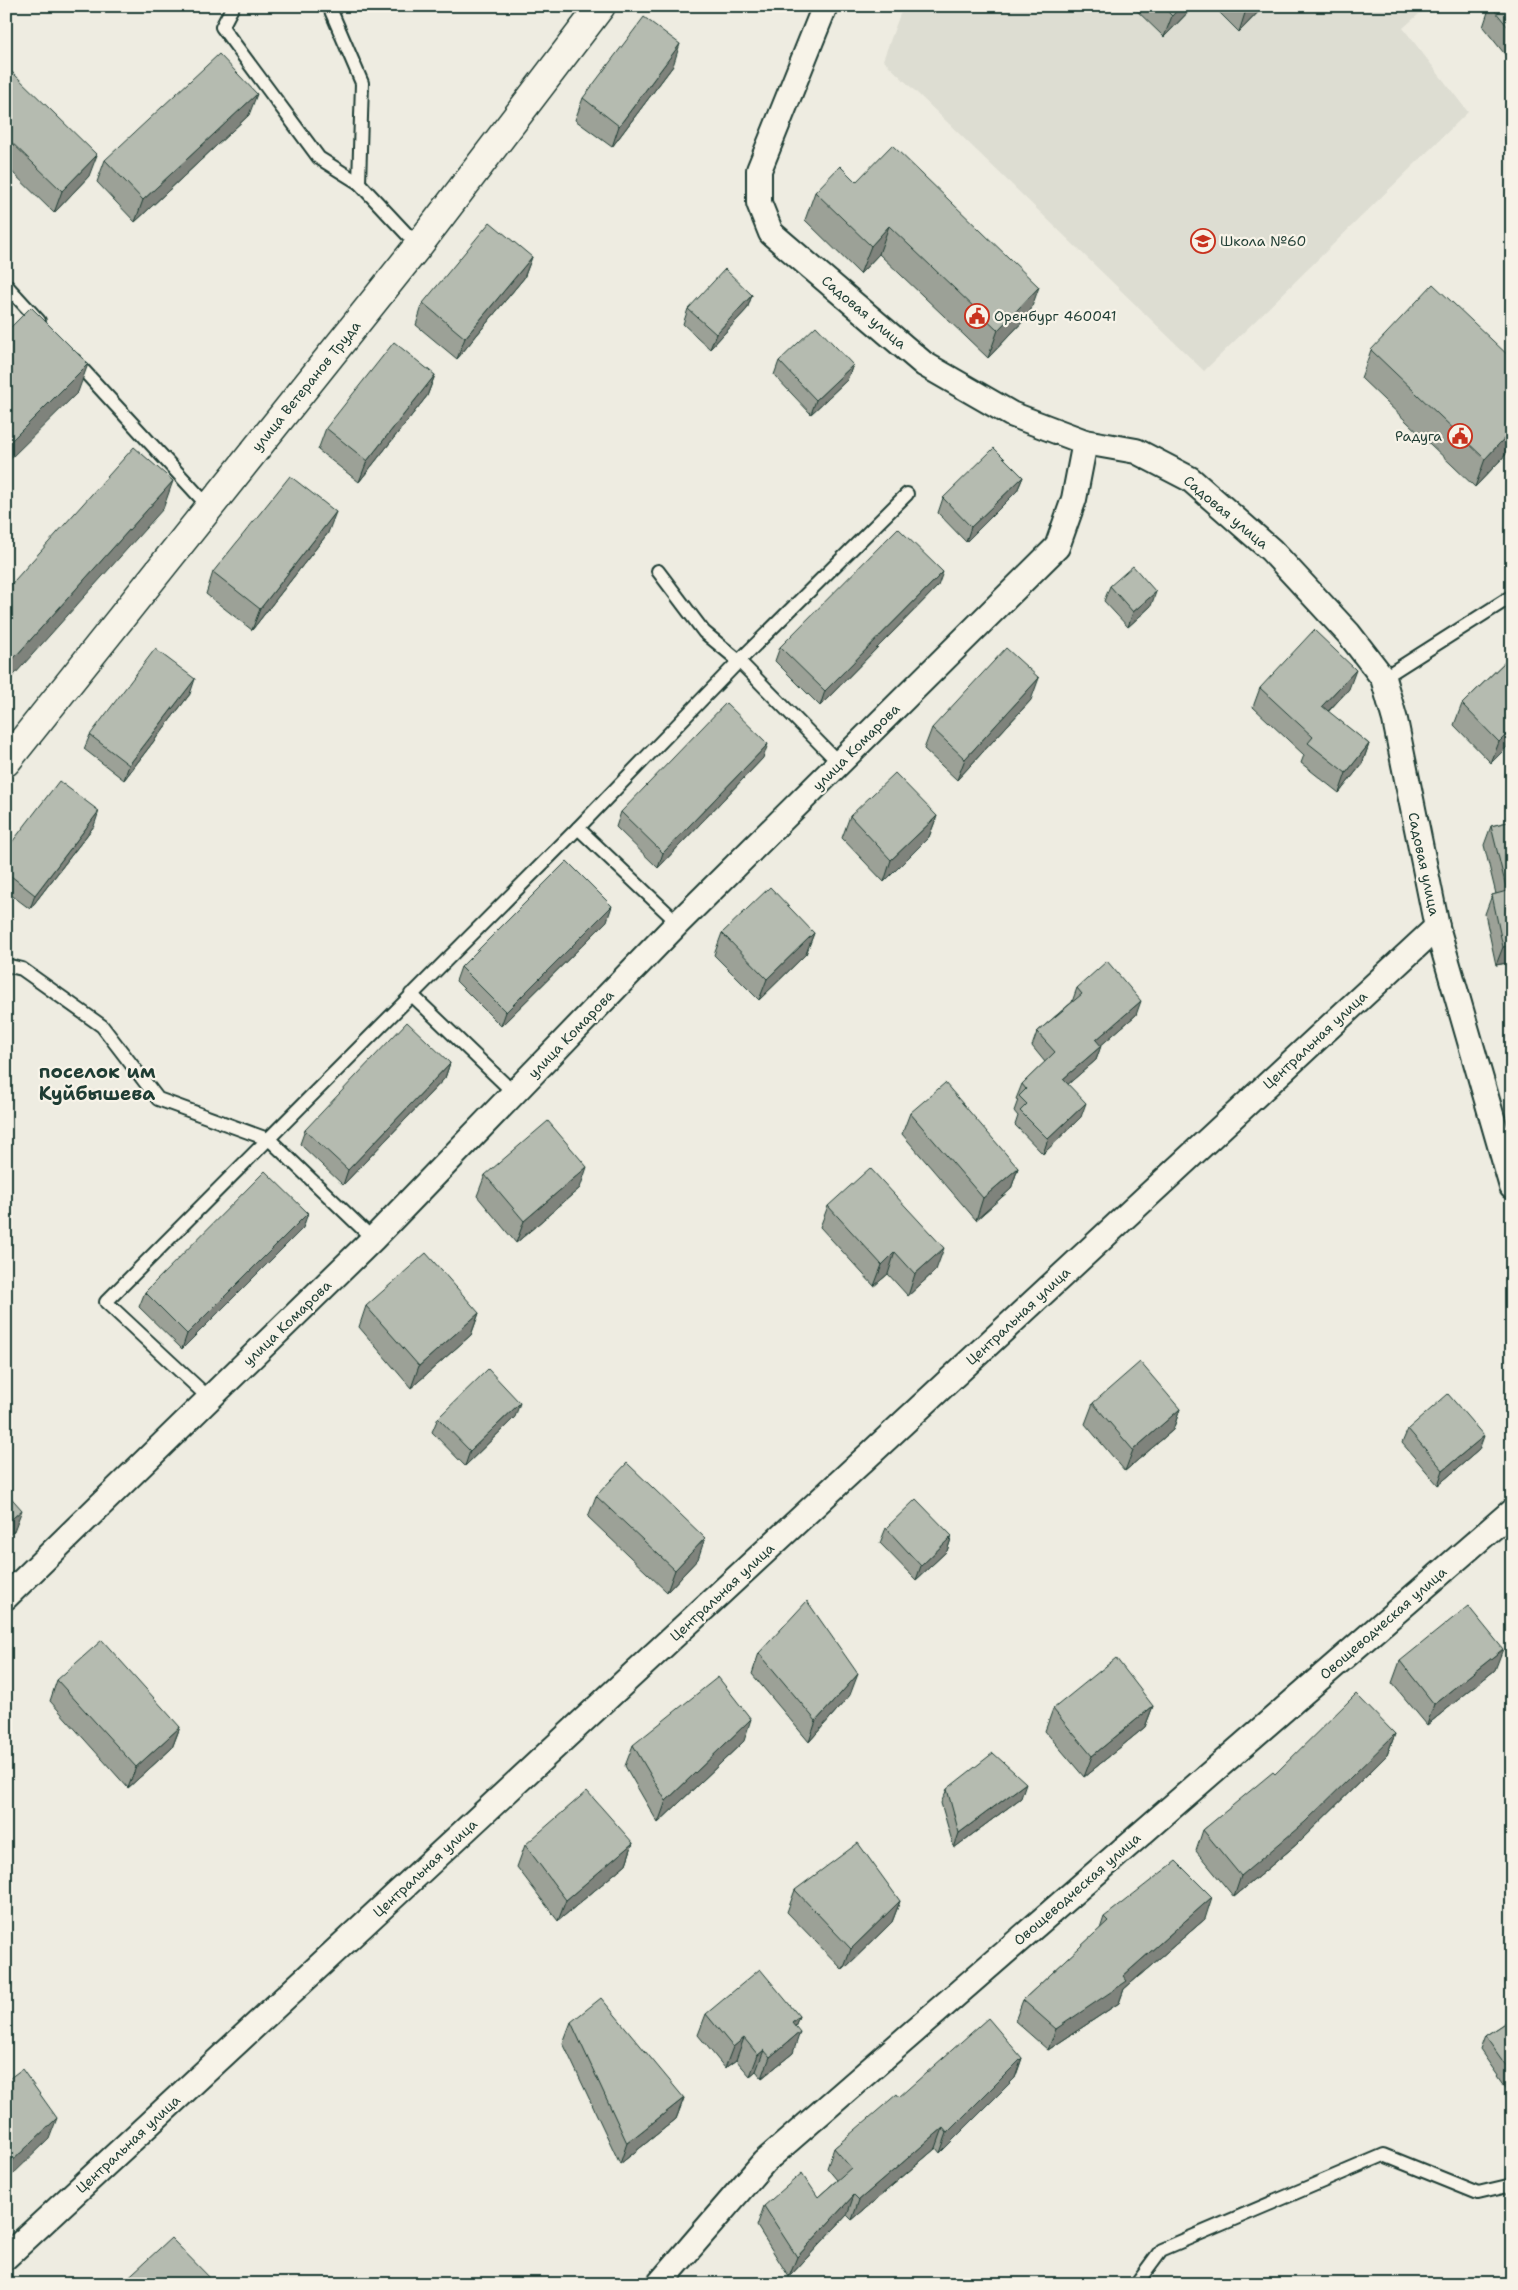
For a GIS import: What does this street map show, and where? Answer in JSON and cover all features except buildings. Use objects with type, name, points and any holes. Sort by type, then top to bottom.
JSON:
[{"type":"street","name":"улица Ветеранов Труда","points":[[6,762],[418,246],[601,6]]},
{"type":"street","name":"Садовая улица","points":[[825,6],[760,170],[759,203],[771,233],[924,364],[1011,414],[1085,442],[1136,451],[1190,479],[1271,550],[1349,634],[1383,678],[1394,720],[1437,927],[1506,1146],[1512,1187]]},
{"type":"street","name":"улица Комарова","points":[[6,1597],[373,1239],[678,923],[1057,548],[1074,499],[1085,442]]},
{"type":"street","name":"Центральная улица","points":[[6,2257],[1437,927]]},
{"type":"street","name":"Овощеводческая улица","points":[[659,2284],[764,2162],[1512,1511]]},
{"type":"lane","points":[[233,6],[222,26],[319,158],[359,184],[418,246]]},
{"type":"lane","points":[[329,6],[362,83],[359,184]]},
{"type":"lane","points":[[6,285],[46,328]]},
{"type":"lane","points":[[65,350],[209,507]]},
{"type":"lane","points":[[209,1398],[106,1302],[270,1140],[411,994],[578,828],[739,661],[907,494]]},
{"type":"lane","points":[[658,571],[704,632],[739,661],[839,763]]},
{"type":"lane","points":[[1383,678],[1512,596]]},
{"type":"lane","points":[[578,828],[678,923]]},
{"type":"lane","points":[[6,965],[22,969],[102,1026],[158,1100],[270,1140],[373,1239]]},
{"type":"lane","points":[[411,994],[514,1093]]},
{"type":"lane","points":[[1136,2284],[1161,2250],[1384,2155],[1478,2193],[1512,2185]]},
{"type":"shaded area","name":"Школа №60","points":[[903,6],[1428,6],[1403,28],[1468,112],[1204,371],[883,60]]},
{"type":"place","name":"Школа №60","points":[[1203,241]]},
{"type":"place","name":"Оренбург 460041","points":[[977,316]]},
{"type":"place","name":"Радуга","points":[[1460,436]]},
{"type":"district","name":"поселок им Куйбышева","points":[[97,1082]]}]
